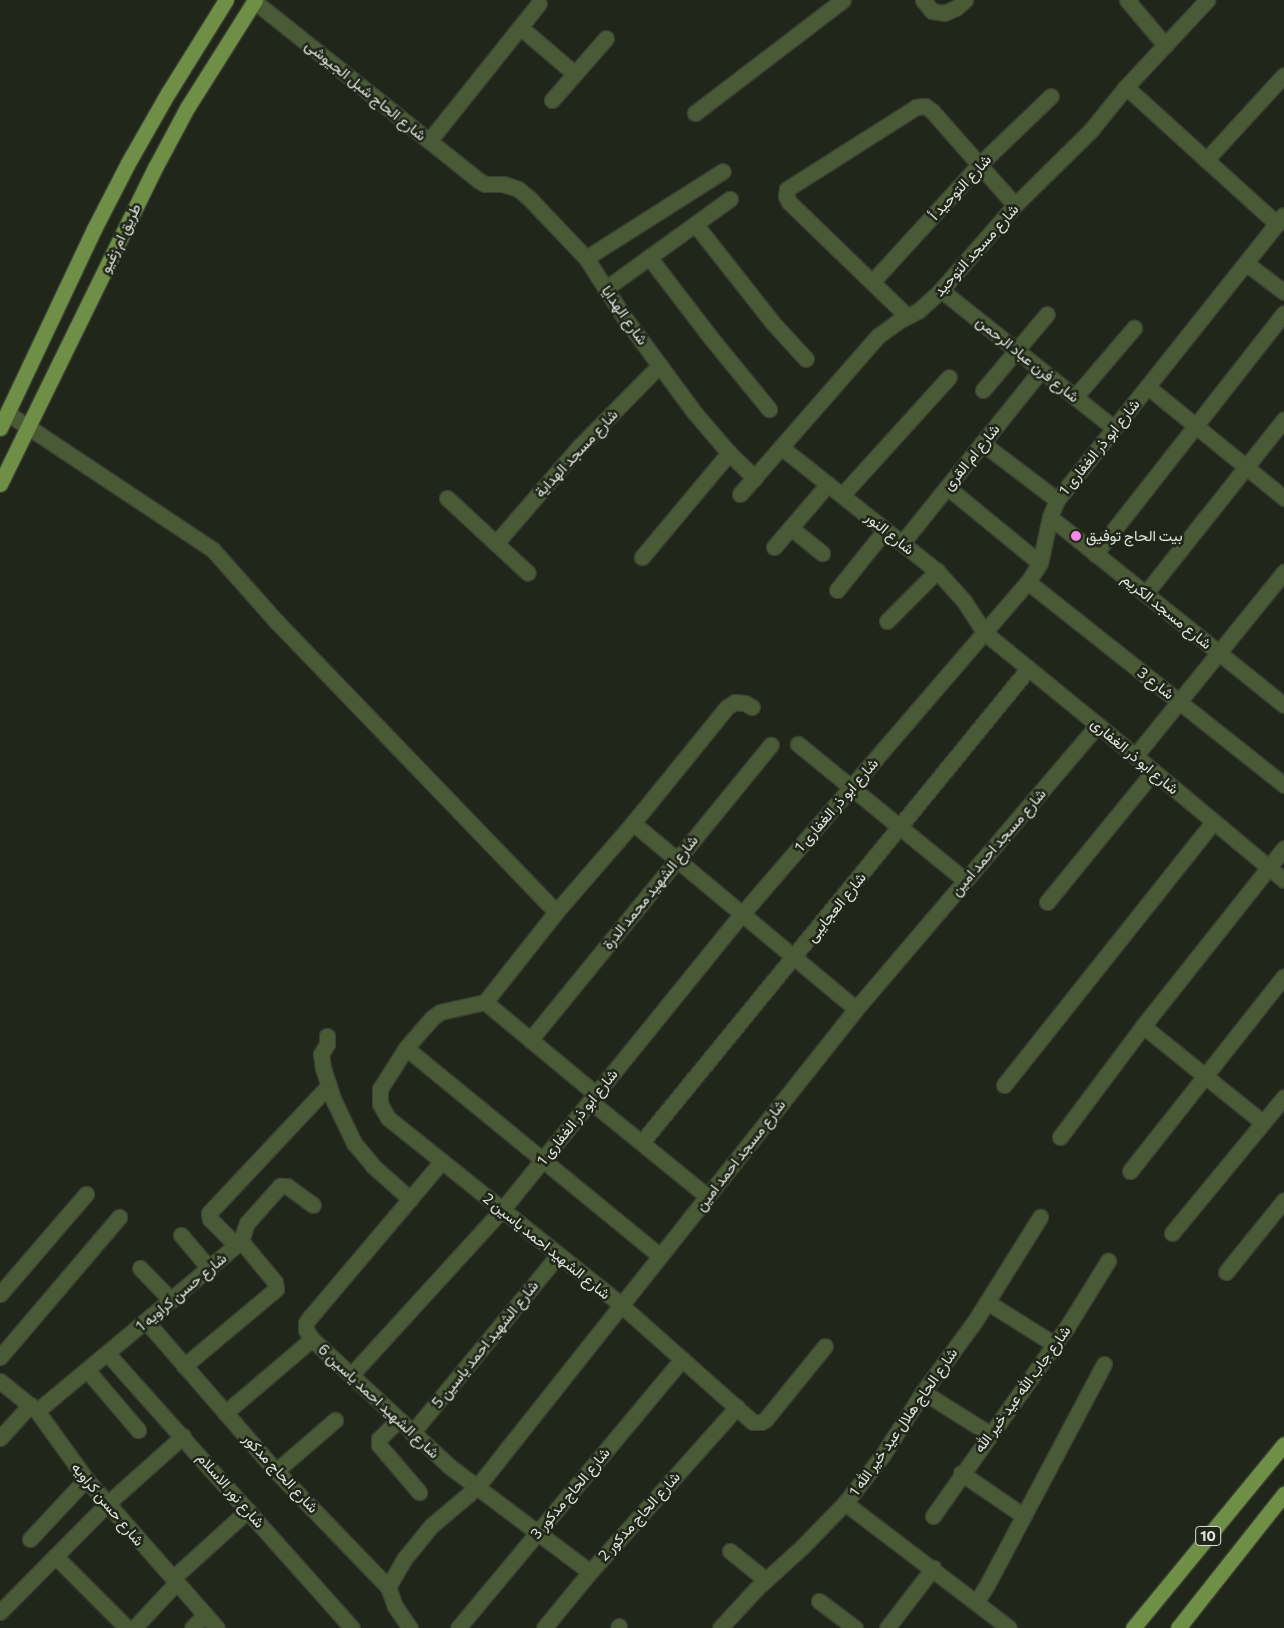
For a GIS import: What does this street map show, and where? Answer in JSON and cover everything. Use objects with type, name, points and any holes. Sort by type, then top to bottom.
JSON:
[{"type":"main road","name":"طريق ام زغيو","points":[[0,428],[94,229],[124,172],[168,92],[226,0]]},
{"type":"main road","name":"طريق ام زغيو","points":[[0,484],[156,166],[187,108],[255,1]]},
{"type":"main road","name":"10","points":[[1133,1628],[1284,1444]]},
{"type":"main road","name":"10","points":[[1178,1628],[1282,1501]]},
{"type":"street","points":[[695,113],[843,0]]},
{"type":"street","points":[[923,0],[932,11],[944,13],[956,8],[965,0]]},
{"type":"street","points":[[1127,0],[1165,46]]},
{"type":"street","name":"شارع مسجد التوحيد","points":[[740,494],[878,336],[907,316],[918,311],[941,290],[1016,205],[1091,130],[1126,87],[1207,0]]},
{"type":"street","name":"شارع الحاج شبل الجيوشى","points":[[255,1],[478,180]]},
{"type":"street","points":[[429,141],[539,3]]},
{"type":"street","points":[[520,27],[575,74]]},
{"type":"street","points":[[552,100],[606,38]]},
{"type":"street","points":[[1206,160],[1278,91],[1284,75]]},
{"type":"street","points":[[1126,87],[1206,160],[1281,220]]},
{"type":"street","name":"شارع التوحيد أ","points":[[873,281],[980,164],[1051,96]]},
{"type":"street","points":[[907,316],[873,281],[789,202],[786,196],[787,190],[916,107],[925,106],[932,111],[1016,205]]},
{"type":"street","points":[[586,258],[723,171]]},
{"type":"street","name":"شارع الهدايا","points":[[478,180],[485,184],[503,184],[518,189],[586,258],[605,288],[694,412],[729,453],[755,478]]},
{"type":"street","points":[[605,288],[730,199]]},
{"type":"street","name":"شارع ابو ذر الغفارى 1","points":[[352,1374],[502,1210],[742,914],[1028,582],[1040,563],[1050,517],[1056,500],[1281,220]]},
{"type":"street","points":[[695,224],[772,322],[806,359]]},
{"type":"street","points":[[649,257],[768,409]]},
{"type":"street","points":[[1247,264],[1284,292]]},
{"type":"street","name":"شارع فرن عباد الرحمن","points":[[941,290],[1114,428]]},
{"type":"street","points":[[1095,554],[1284,313]]},
{"type":"street","points":[[983,390],[1047,314]]},
{"type":"street","points":[[1075,397],[1134,328]]},
{"type":"street","name":"شارع مسجد الهداية","points":[[496,543],[579,447],[660,365]]},
{"type":"street","name":"شارع ام القرى","points":[[902,543],[1041,370]]},
{"type":"street","points":[[842,495],[948,377]]},
{"type":"street","points":[[1148,387],[1284,498]]},
{"type":"street","points":[[7,413],[213,550],[284,630],[556,912]]},
{"type":"street","points":[[1145,594],[1284,419]]},
{"type":"street","points":[[982,443],[1056,500]]},
{"type":"street","name":"شارع النور","points":[[781,447],[937,571],[964,601],[984,633]]},
{"type":"street","points":[[642,557],[729,453]]},
{"type":"street","points":[[774,547],[828,484]]},
{"type":"street","points":[[947,487],[1040,563]]},
{"type":"street","points":[[447,498],[528,573]]},
{"type":"street","name":"شارع مسجد الكريم","points":[[1050,517],[1219,653],[1281,696]]},
{"type":"street","points":[[791,528],[822,553]]},
{"type":"street","points":[[837,590],[885,530]]},
{"type":"street","points":[[887,622],[937,571]]},
{"type":"street","points":[[1135,756],[1284,572]]},
{"type":"street","name":"شارع 3","points":[[1028,582],[1284,785]]},
{"type":"street","name":"شارع ابو ذر الغفارى","points":[[984,633],[1284,880]]},
{"type":"street","name":"شارع العجايبى","points":[[642,1142],[1028,670]]},
{"type":"street","points":[[708,1196],[642,1142],[530,1040],[485,1002],[556,912],[633,823],[727,707],[735,702],[745,703],[752,707]]},
{"type":"street","name":"شارع مسجد احمد امين","points":[[388,1587],[405,1558],[431,1526],[477,1487],[856,1009],[1098,725]]},
{"type":"street","points":[[798,744],[965,880]]},
{"type":"street","name":"شارع الشهيد محمد الدرة","points":[[530,1040],[770,745]]},
{"type":"street","points":[[1046,902],[1153,772]]},
{"type":"street","points":[[1004,1085],[1213,822]]},
{"type":"street","points":[[633,823],[856,1009]]},
{"type":"street","points":[[1060,1137],[1143,1026],[1284,848]]},
{"type":"street","points":[[1130,1171],[1284,976]]},
{"type":"street","name":"شارع الشهيد احمد ياسين 2","points":[[485,1002],[440,1012],[432,1018],[406,1048],[380,1090],[380,1104],[388,1118],[621,1305],[753,1422],[761,1422],[825,1346]]},
{"type":"street","points":[[1143,1026],[1263,1123]]},
{"type":"street","points":[[326,1036],[327,1044],[321,1054],[329,1085],[354,1144],[373,1166],[410,1199]]},
{"type":"street","points":[[406,1048],[543,1158],[660,1256]]},
{"type":"street","points":[[184,1366],[276,1289],[275,1282],[238,1243],[210,1219],[209,1213],[329,1085]]},
{"type":"street","points":[[1172,1233],[1284,1097]]},
{"type":"street","name":"شارع الشهيد احمد ياسين 6","points":[[442,1161],[310,1317],[306,1323],[306,1330],[312,1339],[352,1374],[412,1433],[477,1487],[590,1572]]},
{"type":"street","name":"شارع حسن كراويه 1","points":[[0,1438],[33,1408],[87,1370],[238,1243],[247,1223],[280,1186],[287,1186],[313,1205]]},
{"type":"street","points":[[0,1294],[86,1194]]},
{"type":"street","points":[[1226,1272],[1284,1200]]},
{"type":"street","points":[[0,1357],[120,1217]]},
{"type":"street","name":"شارع الحاج هلال عيد خير الله 1","points":[[720,1628],[845,1503],[882,1456],[923,1392],[987,1302],[1040,1217]]},
{"type":"street","points":[[181,1235],[209,1268]]},
{"type":"street","name":"شارع الشهيد احمد ياسين 5","points":[[412,1433],[558,1255]]},
{"type":"street","name":"شارع جاب الله عيد خير الله","points":[[933,1516],[1054,1344],[1108,1261]]},
{"type":"street","points":[[140,1268],[171,1300]]},
{"type":"street","points":[[987,1302],[1054,1344]]},
{"type":"street","name":"شارع الحاج مدكور","points":[[146,1321],[276,1471],[388,1587],[395,1606],[410,1628]]},
{"type":"street","points":[[225,1413],[312,1339]]},
{"type":"street","name":"شارع نور الاسلام","points":[[107,1353],[183,1436],[352,1628]]},
{"type":"street","name":"شارع الحاج مدكور 3","points":[[458,1628],[682,1358]]},
{"type":"street","points":[[976,1602],[987,1585],[1104,1364]]},
{"type":"street","points":[[87,1370],[138,1430]]},
{"type":"street","name":"شارع حسن كراويه","points":[[0,1381],[33,1408],[86,1480],[217,1628]]},
{"type":"street","points":[[923,1392],[990,1434]]},
{"type":"street","name":"شارع الحاج مدكور 2","points":[[544,1628],[590,1572],[737,1407]]},
{"type":"street","points":[[276,1471],[335,1420]]},
{"type":"street","points":[[398,1420],[379,1439],[379,1445],[419,1492]]},
{"type":"street","points":[[0,1612],[107,1504],[183,1436]]},
{"type":"street","points":[[962,1473],[1024,1516]]},
{"type":"street","points":[[30,1539],[86,1480]]},
{"type":"street","points":[[845,1503],[933,1568],[1009,1628]]},
{"type":"street","points":[[134,1628],[175,1580],[248,1510]]},
{"type":"street","points":[[730,1551],[766,1580]]},
{"type":"street","points":[[55,1556],[128,1628]]},
{"type":"street","points":[[887,1628],[933,1568]]},
{"type":"street","points":[[819,1601],[855,1628]]},
{"type":"street","points":[[192,1628],[205,1614]]},
{"type":"place","name":"بيت الحاج توفيق","points":[[1076,536]]}]
